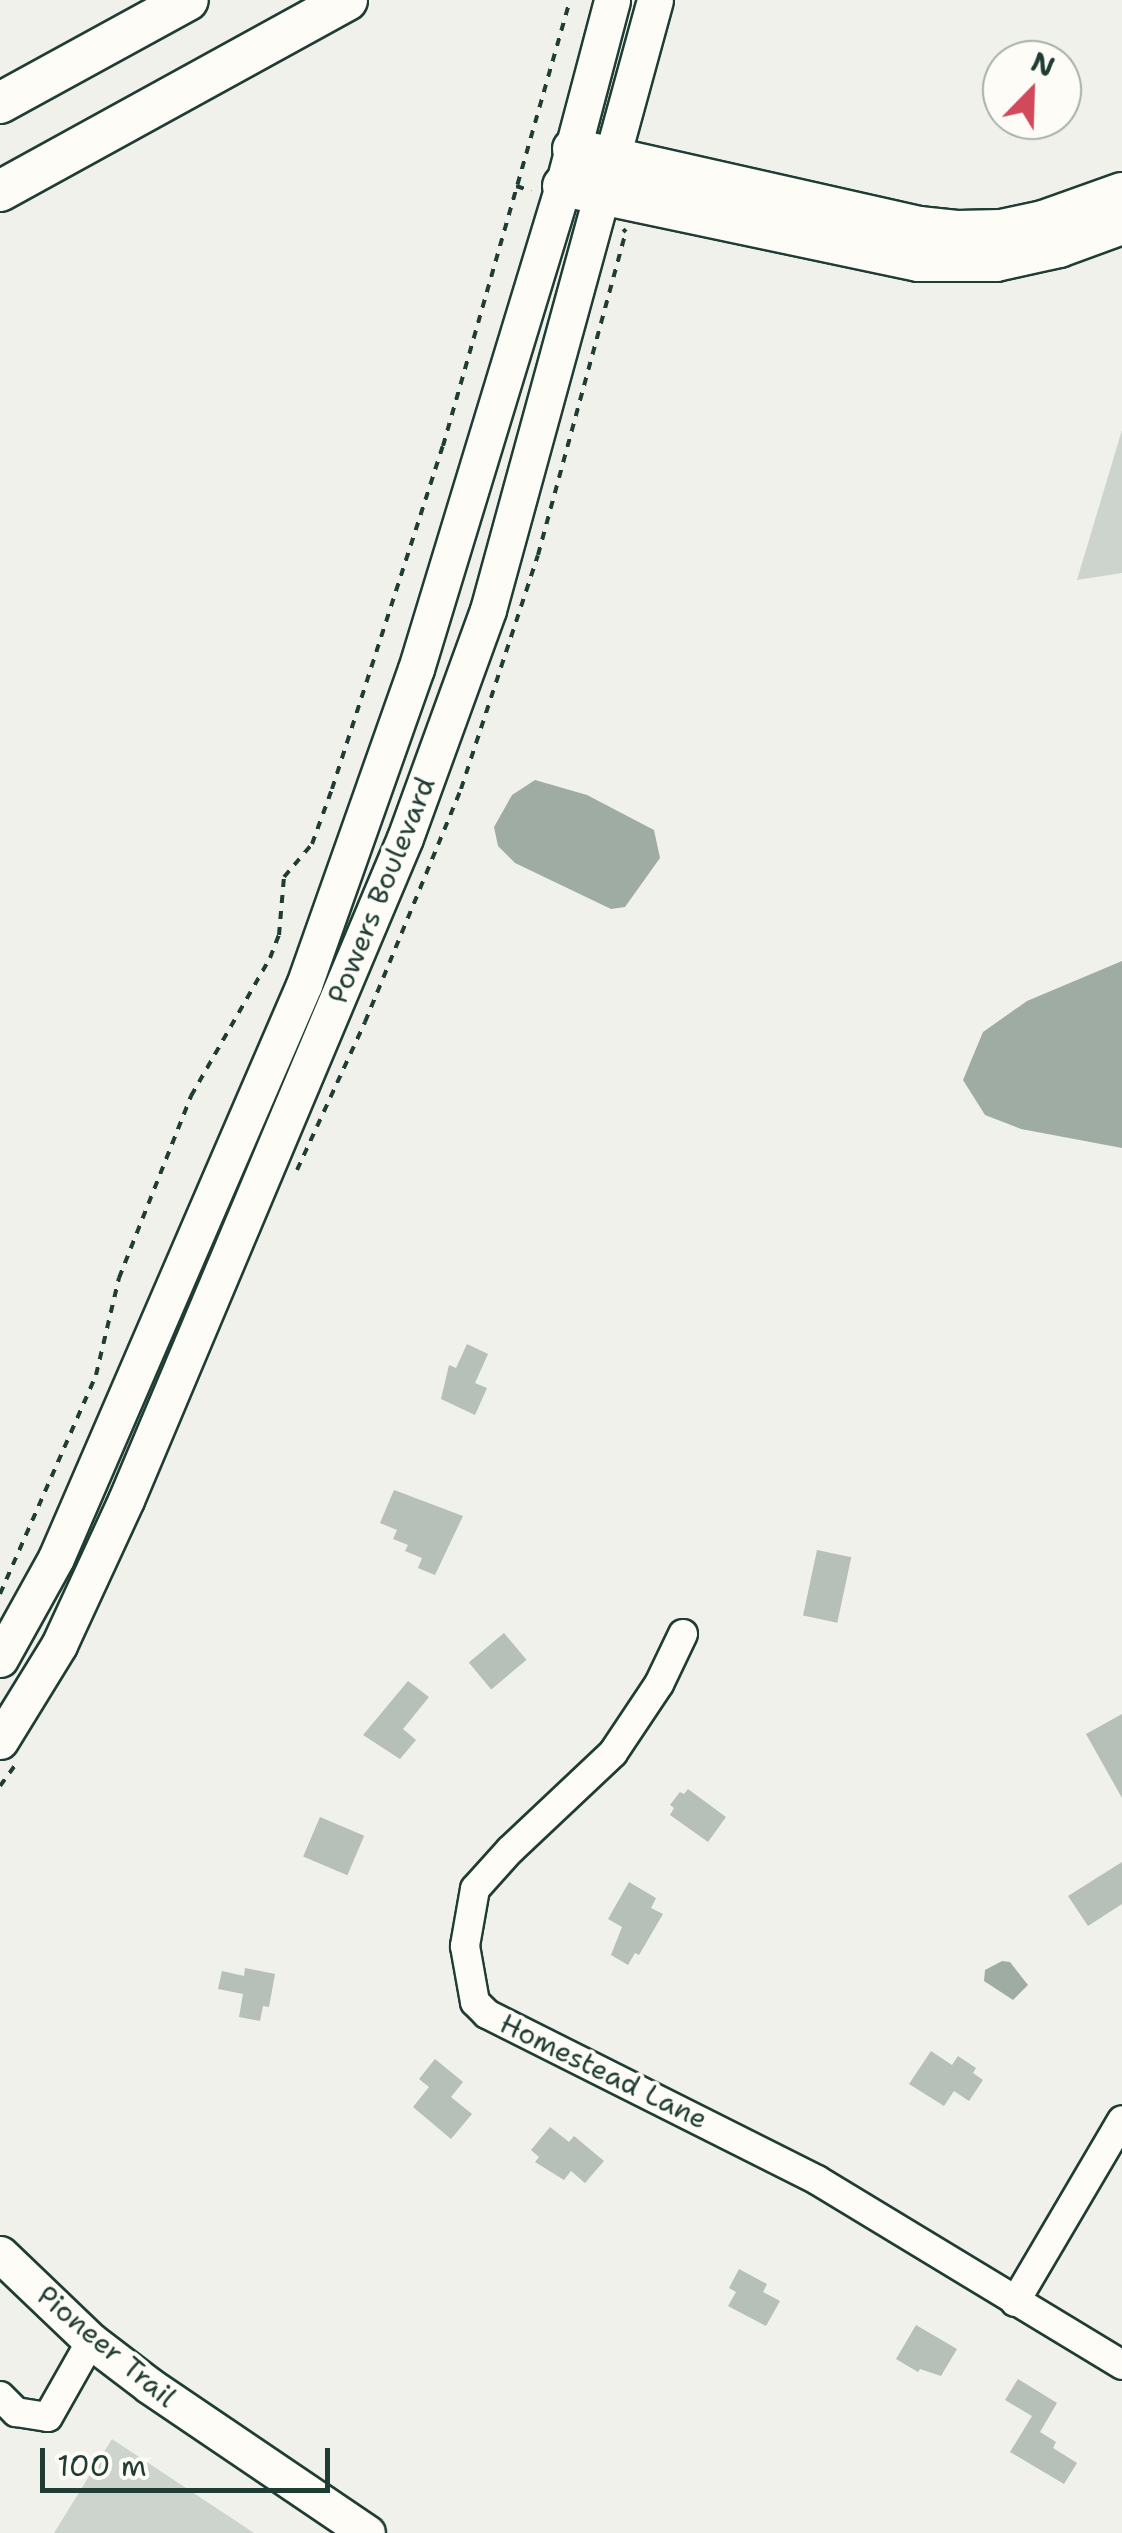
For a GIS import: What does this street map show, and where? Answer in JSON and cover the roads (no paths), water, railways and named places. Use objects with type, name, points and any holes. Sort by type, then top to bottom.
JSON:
[{"type":"highway","points":[[0,103],[188,0]]},
{"type":"highway","points":[[0,191],[348,0]]},
{"type":"highway","points":[[587,172],[919,227],[958,230],[1001,230],[1043,221],[1122,193]]},
{"type":"highway","points":[[587,172],[919,261],[996,261],[1059,247],[1122,224]]},
{"type":"main road","name":"Powers Boulevard","points":[[0,1741],[60,1645],[126,1500],[404,838],[488,610],[587,172],[612,0]]},
{"type":"main road","name":"Powers Boulevard","points":[[0,1659],[56,1558],[304,985],[587,172],[655,0]]},
{"type":"main road","name":"Pioneer Trail","points":[[0,2254],[91,2341],[252,2459],[368,2533]]},
{"type":"street","name":"Homestead Lane","points":[[683,1634],[660,1684],[613,1752],[510,1850],[475,1890],[465,1946],[475,2002],[487,2014],[817,2180],[1122,2364]]},
{"type":"street","points":[[1015,2302],[1122,2120]]},
{"type":"street","points":[[0,2396],[16,2412],[48,2417],[91,2341]]}]
